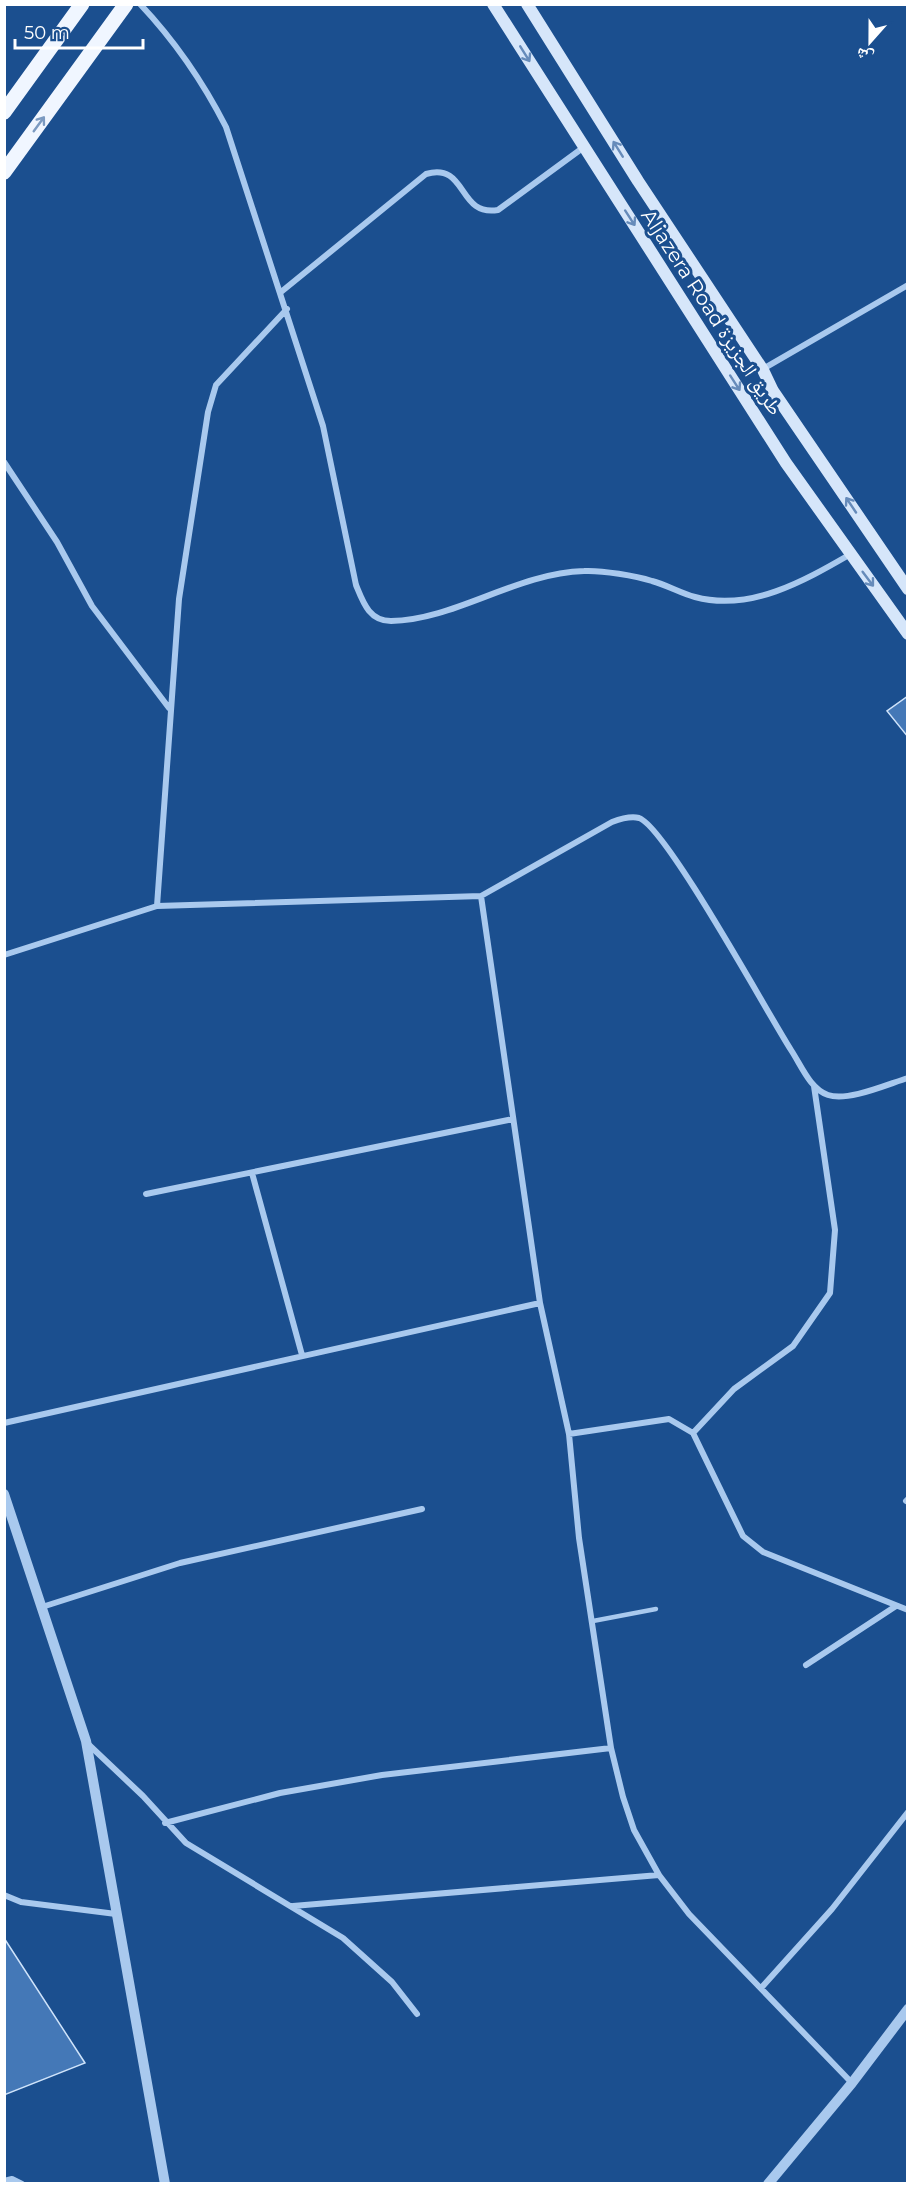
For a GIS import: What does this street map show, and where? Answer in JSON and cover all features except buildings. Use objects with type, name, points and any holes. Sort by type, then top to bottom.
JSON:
[{"type":"main road","points":[[4,112],[82,4]]},
{"type":"main road","points":[[4,172],[126,4]]},
{"type":"main road","name":"Aljazera Road طريق الجزيزة","points":[[493,4],[786,463],[849,555],[908,634]]},
{"type":"main road","name":"Aljazera Road طريق الجزيزة","points":[[527,4],[638,181],[762,370],[773,391],[908,589]]},
{"type":"street","points":[[140,4],[164,28],[202,82],[226,127],[287,309],[323,426],[356,585],[365,608],[375,618],[390,621],[444,613],[524,581],[585,571],[651,580],[696,597],[726,601],[754,598],[800,583],[849,555]]},
{"type":"street","points":[[281,292],[426,174],[439,170],[450,174],[474,206],[488,212],[498,210],[584,147]]},
{"type":"street","points":[[762,370],[908,285]]},
{"type":"street","points":[[157,906],[169,708],[179,599],[208,412],[216,385],[287,309]]},
{"type":"street","points":[[4,462],[57,542],[92,606],[169,708]]},
{"type":"street","points":[[4,955],[157,906],[481,896],[612,822],[639,818],[656,830],[696,891],[763,1007],[814,1086],[828,1095],[843,1097],[908,1078]]},
{"type":"street","points":[[481,896],[540,1303],[569,1434],[579,1538],[611,1748],[623,1797],[634,1830],[659,1875],[688,1914],[762,1987],[852,2083]]},
{"type":"street","points":[[693,1433],[734,1389],[792,1346],[830,1293],[835,1230],[814,1086]]},
{"type":"street","points":[[146,1194],[513,1119]]},
{"type":"street","points":[[252,1173],[302,1355]]},
{"type":"street","points":[[4,1424],[540,1303]]},
{"type":"street","points":[[569,1434],[669,1419],[693,1433],[743,1536],[763,1552],[908,1610]]},
{"type":"street","points":[[4,1494],[86,1742],[165,2184]]},
{"type":"street","points":[[42,1607],[180,1563],[422,1509]]},
{"type":"street","points":[[806,1665],[896,1606]]},
{"type":"street","points":[[86,1742],[143,1796],[165,1823],[186,1843],[343,1938],[392,1982],[417,2014]]},
{"type":"street","points":[[165,1823],[280,1793],[382,1775],[611,1748]]},
{"type":"street","points":[[762,1987],[832,1909],[908,1812]]},
{"type":"street","points":[[293,1906],[659,1875]]},
{"type":"street","points":[[4,1895],[21,1902],[116,1914]]},
{"type":"street","points":[[768,2184],[852,2083],[908,2008]]},
{"type":"street","points":[[4,2181],[12,2180],[22,2184]]},
{"type":"lane","points":[[593,1621],[656,1609]]}]
